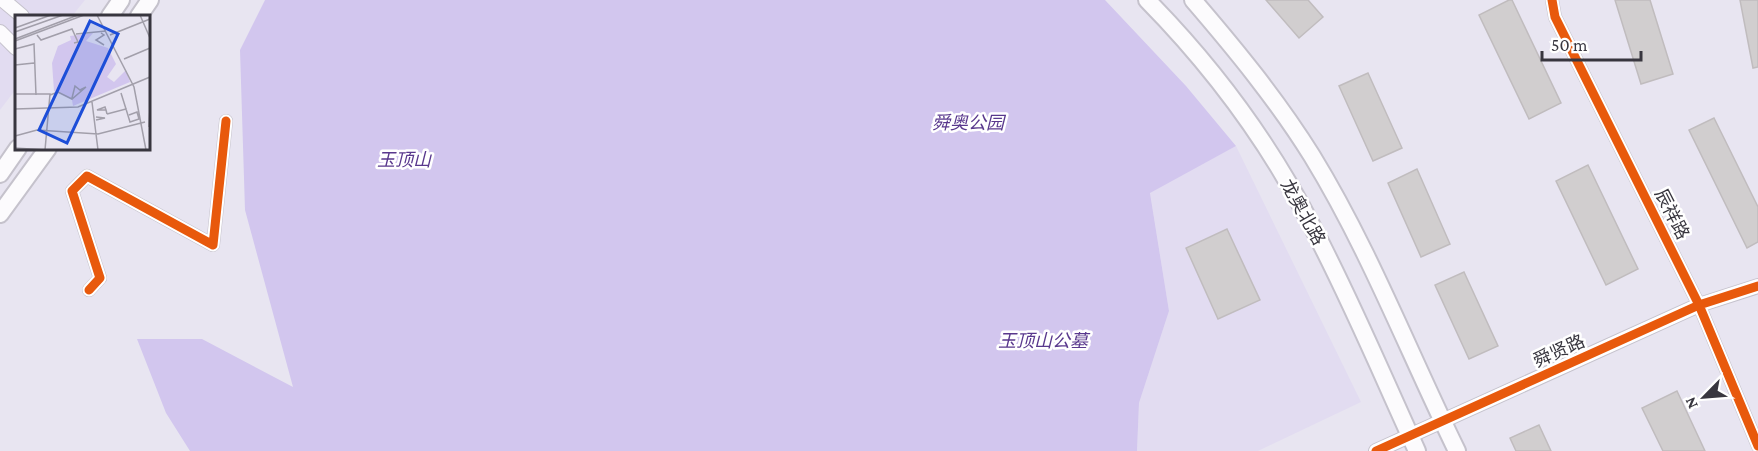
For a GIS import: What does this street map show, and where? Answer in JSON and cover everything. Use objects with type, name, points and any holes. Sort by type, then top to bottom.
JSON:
[{"type":"main road","points":[[111,15],[122,0]]},
{"type":"main road","points":[[140,15],[150,0]]},
{"type":"main road","name":"龙奥北路","points":[[1147,0],[1216,78],[1256,132],[1291,188],[1314,228],[1387,381],[1414,444]]},
{"type":"main road","name":"龙奥北路","points":[[1193,0],[1268,91],[1312,158],[1347,220],[1457,451]]},
{"type":"main road","points":[[0,174],[17,150]]},
{"type":"main road","points":[[0,214],[47,150]]},
{"type":"street","points":[[3,0],[21,15]]},
{"type":"street","name":"辰祥路","points":[[1552,0],[1555,17],[1699,305],[1758,446]]},
{"type":"street","points":[[0,32],[15,47]]},
{"type":"street","points":[[89,290],[100,278],[72,191],[87,176],[213,245],[226,121]]},
{"type":"street","name":"舜贤路","points":[[1376,451],[1414,444],[1442,422],[1699,305],[1758,286]]},
{"type":"shaded area","points":[[0,0],[85,0],[73,15],[15,15],[15,90],[0,110]]},
{"type":"shaded area","points":[[1236,146],[1361,402],[1258,451],[1137,451],[1139,403],[1169,311],[1150,192]]},
{"type":"green space","points":[[265,0],[1105,0],[1186,86],[1236,146],[1150,193],[1169,311],[1139,403],[1137,451],[190,451],[166,413],[137,339],[202,339],[293,387],[245,210],[240,50]]},
{"type":"building","points":[[1266,0],[1308,0],[1323,17],[1299,38]]},
{"type":"building","points":[[1512,0],[1561,103],[1529,119],[1479,15]]},
{"type":"building","points":[[1615,0],[1650,0],[1673,74],[1641,84]]},
{"type":"building","points":[[1740,0],[1758,0],[1758,67],[1753,68]]},
{"type":"building","points":[[1368,73],[1402,148],[1373,161],[1339,86]]},
{"type":"building","points":[[1714,118],[1758,207],[1758,242],[1747,248],[1689,130]]},
{"type":"building","points":[[1588,165],[1638,269],[1606,285],[1556,181]]},
{"type":"building","points":[[1417,169],[1450,244],[1421,257],[1388,183]]},
{"type":"building","points":[[1227,229],[1260,300],[1218,319],[1186,248]]},
{"type":"building","points":[[1464,272],[1498,346],[1469,359],[1435,285]]},
{"type":"building","points":[[1677,391],[1705,451],[1663,451],[1642,408]]},
{"type":"building","points":[[1539,425],[1551,451],[1516,451],[1510,438]]},
{"type":"cycle path","points":[[1552,0],[1555,17],[1699,305],[1758,446]]},
{"type":"cycle path","points":[[89,290],[100,278],[72,191],[87,176],[213,245],[226,121]]},
{"type":"cycle path","points":[[1376,451],[1699,305],[1758,286]]},
{"type":"park label","name":"舜奥公园","points":[[968,123]]},
{"type":"park label","name":"玉顶山","points":[[404,160]]},
{"type":"park label","name":"玉顶山公墓","points":[[1043,341]]}]
